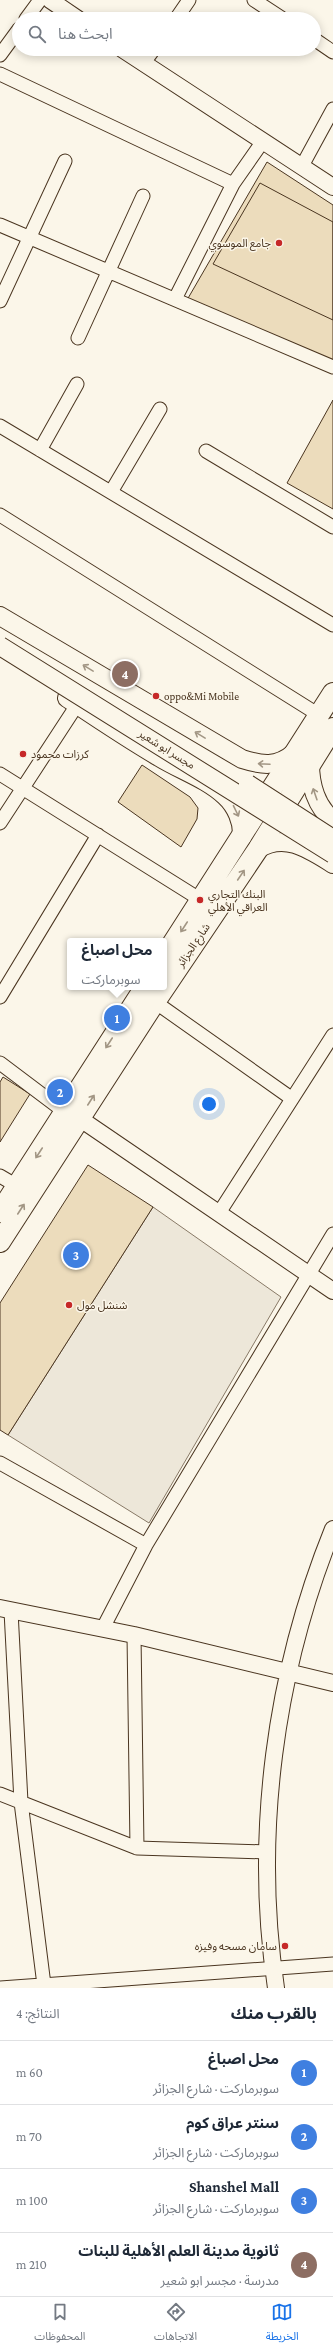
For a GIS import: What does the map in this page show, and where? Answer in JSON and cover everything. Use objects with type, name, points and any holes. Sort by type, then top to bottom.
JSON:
[{"type":"main road","points":[[0,616],[233,754],[256,763],[268,764],[279,763],[294,753]]},
{"type":"main road","name":"مجسر ابو شعير","points":[[0,632],[333,839]]},
{"type":"main road","name":"مجسر ابو شعير","points":[[0,646],[333,854]]},
{"type":"main road","points":[[0,656],[159,757],[219,790],[237,812],[243,829],[242,837]]},
{"type":"main road","name":"شارع الجزائر","points":[[167,972],[258,849],[310,764],[326,722],[333,694]]},
{"type":"main road","name":"شارع الجزائر","points":[[167,952],[242,837],[294,753],[326,722]]},
{"type":"main road","points":[[219,790],[230,791],[241,786],[243,780],[242,768],[233,754]]},
{"type":"main road","points":[[310,764],[310,773],[318,801],[332,819]]},
{"type":"main road","points":[[311,850],[300,834],[300,826],[305,819],[319,814],[332,819]]},
{"type":"main road","points":[[258,849],[267,844],[279,841],[301,845],[333,864]]},
{"type":"main road","name":"شارع الجزائر","points":[[0,1242],[72,1115],[150,995]]},
{"type":"main road","name":"شارع الجزائر","points":[[0,1212],[17,1186],[72,1115]]},
{"type":"street","points":[[31,12],[40,0]]},
{"type":"street","points":[[50,0],[68,12]]},
{"type":"street","points":[[181,12],[189,0]]},
{"type":"street","points":[[254,0],[272,12]]},
{"type":"street","points":[[0,55],[12,39]]},
{"type":"street","points":[[321,44],[333,52]]},
{"type":"street","points":[[132,56],[333,187]]},
{"type":"street","points":[[143,64],[149,56]]},
{"type":"street","points":[[0,74],[233,184]]},
{"type":"street","points":[[302,166],[333,109]]},
{"type":"street","points":[[175,300],[233,184],[263,141]]},
{"type":"street","points":[[0,301],[65,161]]},
{"type":"street","points":[[78,338],[143,196]]},
{"type":"street","points":[[0,225],[333,367]]},
{"type":"street","points":[[40,450],[77,384]]},
{"type":"street","points":[[111,492],[160,409]]},
{"type":"street","points":[[0,426],[333,625]]},
{"type":"street","points":[[206,451],[333,527]]},
{"type":"street","points":[[0,515],[326,722]]},
{"type":"street","points":[[0,823],[24,789],[77,705]]},
{"type":"street","points":[[0,774],[201,900]]},
{"type":"street","points":[[0,997],[98,835]]},
{"type":"street","points":[[150,995],[291,1098]]},
{"type":"street","points":[[218,1213],[333,1035]]},
{"type":"street","points":[[0,1063],[72,1115],[333,1291]]},
{"type":"street","points":[[0,1176],[17,1186]]},
{"type":"street","points":[[103,1628],[146,1545],[333,1234]]},
{"type":"street","points":[[0,1463],[146,1545]]},
{"type":"street","points":[[276,1988],[273,1968],[268,1852],[273,1763],[289,1671],[307,1599],[333,1529]]},
{"type":"street","points":[[44,1985],[21,1802],[6,1610],[103,1628],[289,1671],[333,1683]]},
{"type":"street","points":[[134,1635],[137,1848]]},
{"type":"street","points":[[0,1794],[137,1848],[268,1852]]},
{"type":"street","points":[[0,1988],[333,1964]]},
{"type":"shaded area","points":[[153,1207],[281,1297],[149,1523],[8,1435]]},
{"type":"building","points":[[267,162],[333,205],[333,361],[187,300]]},
{"type":"building","name":"جامع الموسوي","points":[[260,183],[333,222],[333,320],[213,264]]},
{"type":"building","points":[[333,400],[333,509],[287,483]]},
{"type":"building","points":[[142,765],[190,797],[198,808],[197,819],[181,847],[118,802]]},
{"type":"building","points":[[3,1077],[30,1094],[0,1142],[0,1082]]},
{"type":"building","points":[[88,1165],[153,1207],[8,1435],[0,1430],[0,1303]]},
{"type":"place","name":"جامع الموسوي","points":[[279,243]]},
{"type":"place","name":"ثانوية مدينة العلم الأهلية للبنات","points":[[125,674]]},
{"type":"place","name":"oppo&Mi Mobile","points":[[156,696]]},
{"type":"place","name":"كرزات محمود","points":[[23,754]]},
{"type":"place","name":"البنك التجاري العراقي الأهلي","points":[[200,900]]},
{"type":"place","name":"محل اصباغ","points":[[117,1018]]},
{"type":"place","name":"سنتر عراق كوم","points":[[60,1092]]},
{"type":"place","name":"Shanshel Mall","points":[[76,1255]]},
{"type":"place","name":"شنشل مول","points":[[69,1305]]},
{"type":"place","name":"سامان مسحه وفيزه","points":[[285,1946]]}]
